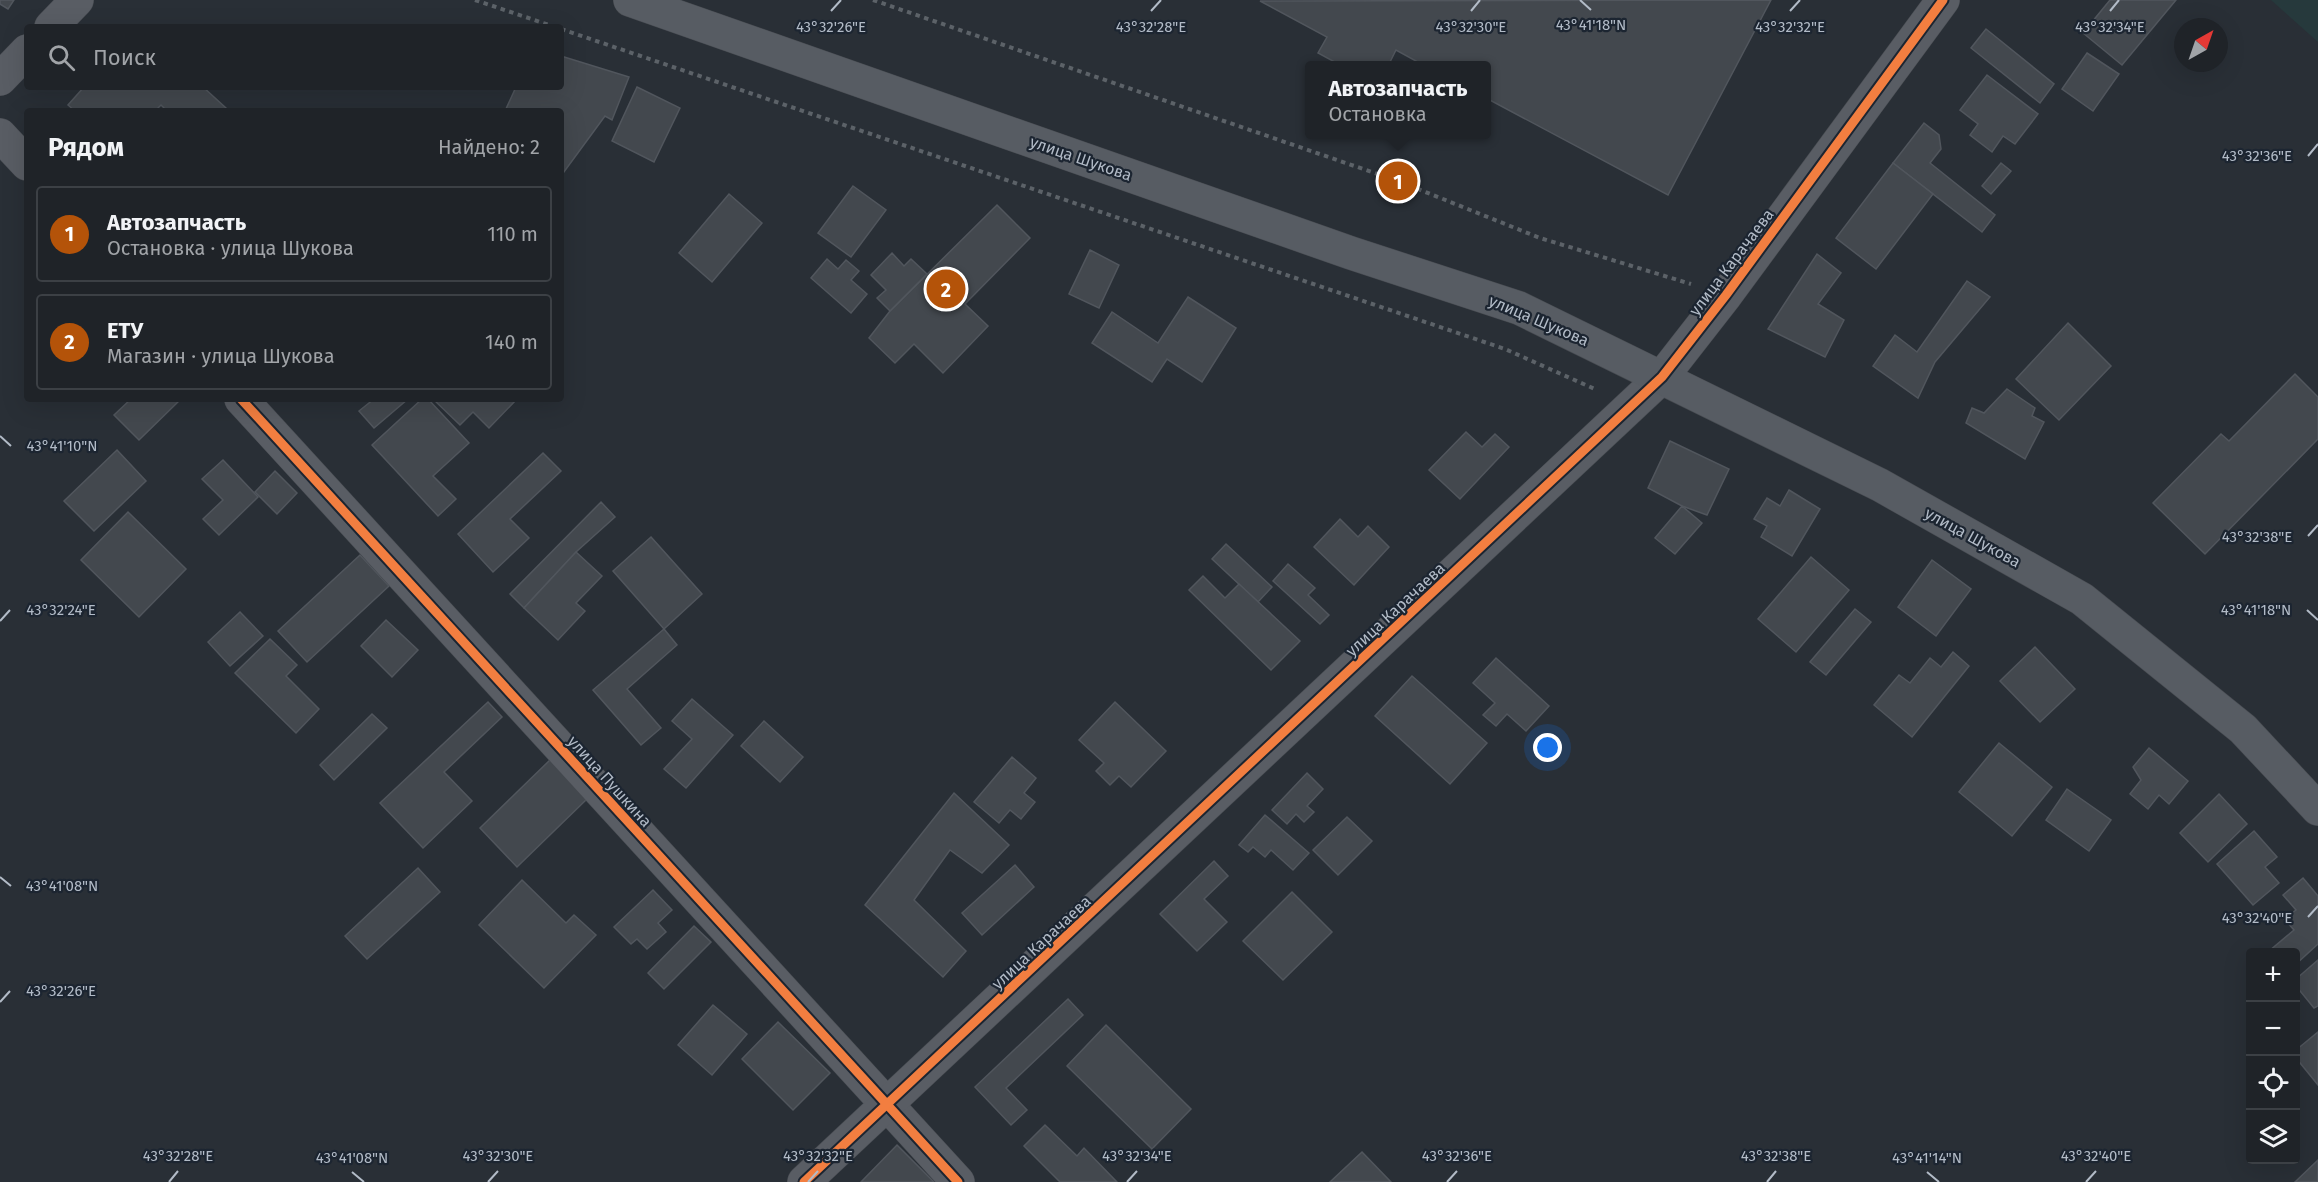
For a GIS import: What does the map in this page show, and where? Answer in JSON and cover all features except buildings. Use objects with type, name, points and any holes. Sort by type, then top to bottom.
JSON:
[{"type":"main road","name":"улица Шукова","points":[[630,0],[1339,249],[1519,308],[1880,485],[2082,599],[2243,729],[2318,809]]},
{"type":"street","points":[[54,24],[77,0]]},
{"type":"street","name":"улица Карачаева","points":[[804,1182],[887,1107],[1662,377],[1943,0]]},
{"type":"street","points":[[0,79],[24,54]]},
{"type":"street","points":[[0,135],[24,161]]},
{"type":"street","name":"улица Пушкина","points":[[244,402],[958,1182]]},
{"type":"path","points":[[475,0],[546,24]]},
{"type":"path","points":[[873,0],[1398,181],[1540,238],[1726,294]]},
{"type":"path","points":[[564,30],[1505,349],[1633,406]]},
{"type":"shaded area","points":[[2271,0],[2318,0],[2318,42]]},
{"type":"cycle path","points":[[804,1182],[1662,377],[1726,295],[1943,0]]},
{"type":"cycle path","points":[[244,402],[958,1182]]},
{"type":"place","name":"Автозапчасть","points":[[1398,181]]},
{"type":"place","name":"ЕТУ","points":[[946,289]]}]
